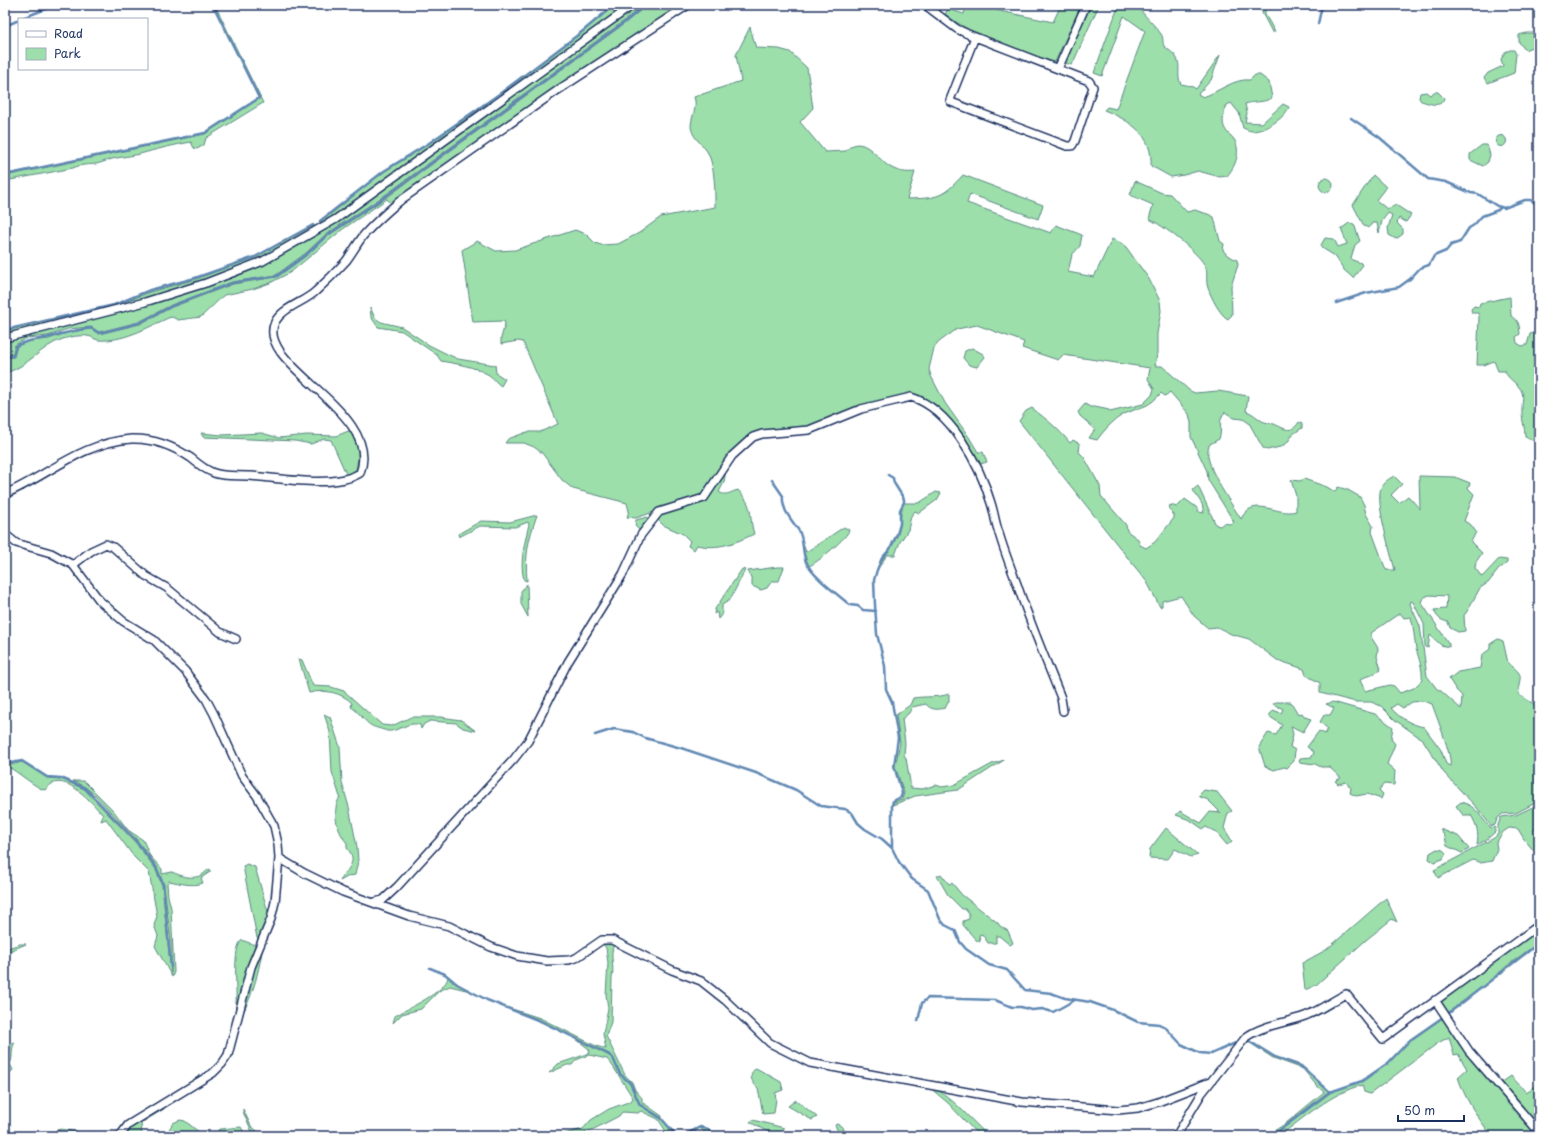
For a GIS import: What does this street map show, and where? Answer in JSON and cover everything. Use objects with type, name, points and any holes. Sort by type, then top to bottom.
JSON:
[{"type":"street","points":[[5,338],[145,302],[206,283],[263,261],[336,219],[634,5]]},
{"type":"street","points":[[5,494],[25,486],[86,449],[106,443],[132,439],[162,443],[215,474],[307,481],[338,480],[360,473],[363,458],[362,446],[358,435],[334,403],[282,355],[275,345],[273,334],[275,322],[283,314],[315,293],[345,261],[363,237],[381,217],[401,200],[558,90],[688,5]]},
{"type":"street","points":[[925,5],[957,29],[1089,81],[1093,87],[1072,146],[1067,146],[951,102],[950,100],[975,37]]},
{"type":"street","points":[[1058,70],[1086,5]]},
{"type":"street","points":[[375,902],[383,900],[445,837],[514,760],[528,741],[568,662],[623,574],[641,536],[654,516],[658,512],[704,498],[732,456],[753,437],[762,434],[809,430],[862,409],[911,397],[918,400],[943,418],[962,442],[979,472],[991,502],[998,529],[1017,586],[1061,698],[1063,711]]},
{"type":"street","points":[[5,534],[16,543],[51,553],[73,565],[100,601],[123,621],[154,640],[198,688],[214,714],[242,776],[257,796],[274,826],[278,844],[279,858],[275,902],[271,919],[256,953],[228,1055],[213,1073],[128,1125],[120,1136]]},
{"type":"street","points":[[73,565],[91,551],[106,544],[113,547],[146,576],[167,588],[220,632],[236,639]]},
{"type":"street","points":[[279,858],[327,885],[409,916],[449,926],[502,951],[532,960],[569,960],[576,958],[602,940],[612,940],[672,970],[701,981],[725,1000],[770,1043],[810,1062],[1022,1102],[1118,1110],[1138,1108],[1158,1102],[1210,1082]]},
{"type":"street","points":[[1176,1136],[1210,1082],[1246,1037],[1251,1033],[1261,1028],[1306,1016],[1346,994],[1383,1039],[1539,925]]},
{"type":"street","points":[[1435,1000],[1470,1051],[1539,1132]]},
{"type":"green space","points":[[213,5],[215,5],[263,103],[206,138],[204,145],[197,149],[194,148],[191,142],[100,163],[5,181],[5,176],[205,134],[259,99]]},
{"type":"green space","points":[[615,5],[629,5],[368,193],[320,224],[319,222],[376,178],[430,143],[477,109],[547,58]]},
{"type":"green space","points":[[636,5],[643,5],[624,21],[388,193],[325,235],[306,253],[276,275],[232,282],[171,305],[139,322],[99,332],[91,327],[68,329],[48,336],[27,338],[15,345],[12,355],[5,356],[5,339],[208,285],[319,229],[543,73]]},
{"type":"green space","points":[[647,5],[681,5],[550,91],[391,203],[387,199],[343,229],[291,272],[270,283],[253,289],[224,295],[201,317],[178,320],[172,317],[168,318],[134,334],[116,339],[98,340],[88,336],[81,336],[63,339],[48,346],[21,366],[5,373],[5,358],[14,357],[17,346],[28,341],[49,339],[69,332],[91,329],[99,334],[140,324],[172,307],[233,284],[277,277],[307,255],[326,237],[390,195],[625,23]]},
{"type":"green space","points":[[966,5],[996,5],[995,10],[1053,22],[1061,5],[1081,5],[1055,62],[1028,54],[982,36],[956,22],[945,14],[948,9],[964,14]]},
{"type":"green space","points":[[1091,5],[1099,5],[1072,65],[1065,63]]},
{"type":"green space","points":[[1113,5],[1137,5],[1156,27],[1161,34],[1164,46],[1178,60],[1181,84],[1191,86],[1196,89],[1220,55],[1211,80],[1198,94],[1203,97],[1232,83],[1250,80],[1255,75],[1260,75],[1269,82],[1272,98],[1266,101],[1245,104],[1247,113],[1245,122],[1262,123],[1283,104],[1289,107],[1287,111],[1274,123],[1263,129],[1252,131],[1243,128],[1239,113],[1231,103],[1227,105],[1223,117],[1223,123],[1226,131],[1234,139],[1237,146],[1237,155],[1235,164],[1227,176],[1220,177],[1198,171],[1171,177],[1151,166],[1151,155],[1148,146],[1138,130],[1123,119],[1104,110],[1107,107],[1116,109],[1145,31],[1124,16],[1102,76],[1094,73],[1118,7]]},
{"type":"green space","points":[[1263,5],[1265,5],[1265,14],[1275,32],[1272,32],[1262,13]]},
{"type":"green space","points":[[750,27],[756,48],[779,49],[790,52],[807,68],[813,108],[800,122],[825,152],[846,151],[852,146],[858,144],[864,145],[893,169],[902,172],[915,172],[907,199],[926,198],[939,195],[950,188],[963,175],[1043,205],[1038,219],[970,194],[967,203],[1051,233],[1056,225],[1082,235],[1080,246],[1072,255],[1068,272],[1094,277],[1112,239],[1126,247],[1149,279],[1160,301],[1161,311],[1157,334],[1157,354],[1155,366],[1162,366],[1190,391],[1195,393],[1218,391],[1248,396],[1246,411],[1264,422],[1274,424],[1284,429],[1293,428],[1299,422],[1302,424],[1302,428],[1293,434],[1287,443],[1280,447],[1267,450],[1263,448],[1249,423],[1243,419],[1234,418],[1225,412],[1221,418],[1220,436],[1219,439],[1210,444],[1208,451],[1209,460],[1218,482],[1241,519],[1246,512],[1252,508],[1259,507],[1289,512],[1296,511],[1296,496],[1291,480],[1300,481],[1304,479],[1327,487],[1335,492],[1338,487],[1348,490],[1360,497],[1364,505],[1366,514],[1373,526],[1372,532],[1386,570],[1395,570],[1384,529],[1380,505],[1381,488],[1383,484],[1394,476],[1402,484],[1391,495],[1399,503],[1408,496],[1420,509],[1419,476],[1455,477],[1470,483],[1468,488],[1474,494],[1464,521],[1471,525],[1476,532],[1471,542],[1482,553],[1476,562],[1475,568],[1482,577],[1499,559],[1507,560],[1507,563],[1499,569],[1488,583],[1480,588],[1464,615],[1465,631],[1458,632],[1450,628],[1448,622],[1439,618],[1435,613],[1434,610],[1446,609],[1447,596],[1429,595],[1423,598],[1421,602],[1449,644],[1449,647],[1441,645],[1430,635],[1428,648],[1425,647],[1424,624],[1413,602],[1411,601],[1410,604],[1420,626],[1427,676],[1437,689],[1461,709],[1462,696],[1449,679],[1458,672],[1480,668],[1482,655],[1490,649],[1490,644],[1498,639],[1503,641],[1508,663],[1520,674],[1519,695],[1539,707],[1539,801],[1516,813],[1502,814],[1497,819],[1495,825],[1491,826],[1478,809],[1444,773],[1423,740],[1395,720],[1381,706],[1371,702],[1356,702],[1320,693],[1320,683],[1306,675],[1304,669],[1277,660],[1249,639],[1231,634],[1217,627],[1208,628],[1194,616],[1181,596],[1162,601],[1162,606],[1160,607],[1147,582],[1019,421],[1026,411],[1032,408],[1057,429],[1070,443],[1073,440],[1080,444],[1079,452],[1084,457],[1100,486],[1101,496],[1126,525],[1127,531],[1138,539],[1140,545],[1146,548],[1155,542],[1174,518],[1174,515],[1169,509],[1170,505],[1177,507],[1185,499],[1196,507],[1199,512],[1204,513],[1202,504],[1193,490],[1198,486],[1216,525],[1220,526],[1224,523],[1230,524],[1234,522],[1208,480],[1207,471],[1191,437],[1191,423],[1189,414],[1170,392],[1165,396],[1161,393],[1150,404],[1124,414],[1115,420],[1097,440],[1089,438],[1095,429],[1080,416],[1078,412],[1085,404],[1090,407],[1109,410],[1110,412],[1143,404],[1152,395],[1154,389],[1148,379],[1150,368],[1063,355],[1058,360],[1022,348],[1024,342],[977,325],[957,329],[939,342],[934,348],[929,369],[945,403],[978,452],[983,452],[987,462],[977,465],[954,428],[912,396],[809,429],[749,438],[704,495],[636,518],[627,517],[629,511],[627,503],[573,489],[562,480],[542,453],[534,447],[524,443],[505,443],[508,439],[527,432],[540,432],[558,424],[523,342],[518,341],[501,344],[505,324],[504,321],[473,322],[462,250],[477,241],[496,251],[515,250],[575,230],[586,234],[595,243],[601,245],[618,244],[639,233],[661,217],[715,207],[714,181],[711,161],[707,151],[696,139],[691,127],[695,108],[694,97],[741,81],[736,55]],"holes":[[[1400,613],[1404,618],[1411,617],[1422,680],[1414,688],[1400,693],[1394,686],[1390,685],[1365,691],[1360,680],[1376,673],[1381,669],[1377,657],[1378,648],[1371,637],[1371,633]],[[1423,701],[1432,704],[1447,746],[1450,766],[1446,764],[1441,750],[1424,727],[1406,720],[1391,708],[1397,704],[1403,708],[1412,702]]]},
{"type":"green space","points":[[1533,33],[1534,46],[1525,50],[1519,42],[1519,35]]},
{"type":"green space","points":[[1514,50],[1516,54],[1514,73],[1488,83],[1484,78],[1488,73],[1503,66],[1501,59],[1505,52]]},
{"type":"green space","points":[[1426,92],[1430,95],[1434,92],[1438,92],[1444,98],[1438,104],[1431,104],[1421,101],[1419,98],[1420,93]]},
{"type":"green space","points":[[1501,135],[1505,137],[1507,141],[1505,145],[1501,147],[1497,145],[1495,141],[1497,137]]},
{"type":"green space","points":[[1482,145],[1487,145],[1490,155],[1488,162],[1483,166],[1470,160],[1470,154]]},
{"type":"green space","points":[[1373,175],[1386,187],[1376,200],[1387,209],[1396,205],[1411,215],[1406,222],[1399,218],[1397,223],[1403,229],[1403,234],[1396,239],[1389,235],[1388,228],[1392,215],[1388,213],[1382,221],[1379,233],[1377,223],[1372,223],[1369,228],[1364,226],[1353,205]]},
{"type":"green space","points":[[1326,178],[1331,180],[1333,185],[1331,190],[1326,192],[1321,190],[1319,185],[1321,180]]},
{"type":"green space","points":[[1135,181],[1162,193],[1170,194],[1187,212],[1195,210],[1214,217],[1220,241],[1224,244],[1223,250],[1227,255],[1237,260],[1238,265],[1231,286],[1232,315],[1228,319],[1219,310],[1211,296],[1207,285],[1207,273],[1204,264],[1194,252],[1179,239],[1149,219],[1153,205],[1130,195]]},
{"type":"green space","points":[[1349,223],[1354,224],[1360,241],[1355,245],[1351,258],[1352,260],[1361,263],[1362,266],[1353,278],[1344,270],[1335,256],[1322,248],[1321,245],[1325,238],[1334,239],[1338,247],[1347,244],[1341,229]]},
{"type":"green space","points":[[314,225],[314,228],[262,259],[206,282],[5,337],[5,331],[114,306],[150,292],[196,279],[255,257]]},
{"type":"green space","points":[[1510,297],[1511,316],[1518,322],[1519,326],[1520,334],[1516,337],[1517,343],[1522,346],[1527,345],[1530,334],[1535,332],[1539,333],[1539,444],[1525,436],[1522,415],[1523,395],[1519,387],[1509,378],[1505,371],[1498,371],[1494,361],[1484,365],[1477,365],[1479,317],[1478,313],[1472,313],[1471,309],[1474,306],[1479,307],[1480,303]]},
{"type":"green space","points":[[370,307],[375,318],[381,322],[402,327],[429,345],[458,359],[495,365],[496,373],[505,379],[501,386],[491,376],[477,369],[441,361],[437,355],[402,331],[378,327],[371,317]]},
{"type":"green space","points":[[972,348],[983,354],[985,357],[977,367],[969,365],[963,358],[965,351]]},
{"type":"green space","points":[[351,430],[359,452],[356,470],[347,476],[331,440],[324,439],[311,444],[295,441],[203,437],[201,433],[222,435],[262,433],[279,438],[307,435],[336,436]]},
{"type":"green space","points":[[726,470],[724,482],[719,492],[726,494],[738,490],[743,496],[749,506],[754,534],[726,545],[712,547],[697,545],[694,550],[688,546],[690,541],[683,534],[663,525],[655,517],[659,514],[697,503]]},
{"type":"green space","points":[[936,492],[941,493],[937,500],[919,513],[915,511],[911,516],[908,530],[900,542],[895,555],[887,555],[877,570],[898,534],[904,503],[919,503]]},
{"type":"green space","points":[[537,515],[531,532],[528,548],[526,563],[527,581],[524,580],[522,566],[523,552],[529,524],[528,522],[515,527],[480,526],[459,537],[458,534],[481,521],[510,522]]},
{"type":"green space","points":[[647,517],[648,520],[640,531],[635,526],[636,520]]},
{"type":"green space","points":[[844,527],[849,530],[844,538],[825,555],[809,566],[804,553],[802,541],[806,552]]},
{"type":"green space","points":[[784,567],[779,581],[772,581],[767,588],[761,590],[752,586],[752,580],[748,571]]},
{"type":"green space","points":[[742,569],[745,570],[730,600],[722,605],[722,614],[718,619],[717,612],[714,614],[715,609]]},
{"type":"green space","points":[[527,584],[528,617],[521,604],[521,591]]},
{"type":"green space","points":[[299,659],[302,660],[313,686],[331,687],[344,691],[382,725],[392,726],[411,717],[441,717],[461,720],[476,731],[463,728],[456,723],[430,721],[424,724],[421,729],[420,725],[416,724],[391,731],[373,726],[351,707],[352,703],[343,696],[332,692],[320,691],[309,693]]},
{"type":"green space","points":[[949,694],[949,701],[945,708],[934,709],[926,704],[912,707],[909,713],[902,719],[905,743],[904,755],[906,758],[911,788],[922,789],[936,785],[942,787],[954,785],[992,764],[1004,760],[958,790],[915,796],[893,805],[894,802],[902,799],[904,793],[895,766],[900,743],[896,715],[910,705],[913,698]]},
{"type":"green space","points":[[1276,702],[1291,702],[1298,714],[1302,713],[1305,717],[1311,719],[1303,732],[1291,726],[1293,734],[1290,747],[1295,750],[1294,761],[1287,768],[1284,767],[1274,770],[1265,766],[1259,747],[1268,733],[1276,735],[1282,725],[1269,716],[1273,710],[1281,713],[1283,709],[1273,704]]},
{"type":"green space","points":[[1333,702],[1375,714],[1393,727],[1391,739],[1395,744],[1387,764],[1395,771],[1394,785],[1384,784],[1379,790],[1383,794],[1381,799],[1367,794],[1356,796],[1350,793],[1351,788],[1346,782],[1338,784],[1335,781],[1341,778],[1329,767],[1321,767],[1315,764],[1299,762],[1300,758],[1312,757],[1314,752],[1307,747],[1319,731],[1325,734],[1328,729],[1320,722],[1324,715],[1330,715],[1334,708],[1326,704]]},
{"type":"green space","points":[[324,714],[330,717],[340,747],[342,783],[349,807],[357,847],[358,861],[355,875],[349,876],[340,881],[351,865],[352,857],[347,848],[347,843],[340,833],[336,821],[336,808],[340,797],[332,772],[330,732]]},
{"type":"green space","points":[[22,762],[47,778],[61,779],[84,789],[135,842],[155,868],[162,885],[171,973],[171,944],[164,885],[157,867],[137,840],[95,795],[85,787],[73,781],[83,781],[86,783],[113,810],[128,830],[143,840],[150,856],[162,869],[162,874],[172,872],[183,876],[194,877],[202,875],[210,869],[210,872],[201,878],[203,883],[190,885],[169,881],[167,883],[171,908],[174,972],[172,977],[155,946],[158,936],[154,925],[157,916],[149,872],[134,857],[106,819],[101,821],[103,815],[89,800],[74,788],[59,782],[52,784],[45,790],[7,766]]},
{"type":"green space","points":[[1204,790],[1217,792],[1232,811],[1228,813],[1224,828],[1232,841],[1227,845],[1216,832],[1206,827],[1203,829],[1190,820],[1176,815],[1180,811],[1201,823],[1210,812],[1221,813],[1208,800],[1198,796]]},
{"type":"green space","points":[[1461,802],[1472,807],[1491,828],[1495,827],[1495,832],[1486,840],[1477,845],[1478,836],[1475,822],[1471,815],[1463,815],[1456,806]]},
{"type":"green space","points":[[1539,804],[1539,827],[1533,830],[1539,845],[1539,857],[1518,829],[1509,828],[1503,832],[1496,843],[1497,849],[1492,861],[1481,863],[1473,860],[1438,878],[1434,870],[1494,838],[1498,834],[1498,825],[1501,817],[1516,815]]},
{"type":"green space","points":[[1166,828],[1198,855],[1191,857],[1175,849],[1168,859],[1149,858],[1150,849]]},
{"type":"green space","points":[[1440,829],[1458,836],[1469,849],[1462,853],[1447,846],[1445,837]]},
{"type":"green space","points":[[1437,849],[1443,850],[1446,853],[1443,859],[1434,862],[1429,859],[1430,853]]},
{"type":"green space","points":[[247,864],[255,867],[270,919],[260,941],[257,938],[243,866]]},
{"type":"green space","points":[[941,874],[949,884],[952,883],[962,895],[1008,931],[1013,943],[1010,945],[999,936],[996,936],[996,943],[988,943],[982,934],[979,935],[980,942],[976,940],[963,925],[963,921],[969,919],[969,914],[948,895],[937,876]]},
{"type":"green space","points":[[1386,898],[1397,922],[1392,919],[1316,985],[1305,990],[1302,963],[1326,950]]},
{"type":"green space","points":[[1539,929],[1539,942],[1446,1014],[1438,1002]]},
{"type":"green space","points":[[242,940],[257,946],[227,1054],[217,1066],[228,1044],[234,1019],[236,1003],[236,960],[239,944]]},
{"type":"green space","points":[[264,940],[253,990],[240,1018],[257,955]]},
{"type":"green space","points":[[605,942],[614,944],[612,952],[613,974],[611,1022],[606,1036],[625,1075],[632,1082],[635,1090],[642,1098],[642,1102],[662,1116],[662,1118],[640,1104],[631,1083],[620,1074],[613,1058],[608,1054],[540,1020],[509,1008],[540,1018],[596,1046],[606,1049],[603,1034],[608,1008],[606,995],[608,963],[606,948],[602,943]]},
{"type":"green space","points":[[20,944],[26,944],[5,953],[5,949]]},
{"type":"green space","points":[[448,977],[452,981],[470,991],[450,986],[439,991],[421,1009],[402,1014],[393,1023],[395,1016],[434,994],[446,983]]},
{"type":"green space","points":[[1444,1017],[1539,1136],[1488,1136],[1488,1131],[1471,1106],[1458,1077],[1467,1069],[1458,1054],[1454,1055],[1449,1037],[1438,1043],[1370,1094],[1364,1092],[1362,1085],[1339,1094],[1318,1107],[1279,1136],[1273,1136],[1330,1092],[1362,1081],[1388,1063],[1410,1041]]},
{"type":"green space","points":[[576,1039],[613,1058],[620,1074],[630,1084],[640,1105],[661,1119],[675,1134],[679,1136],[669,1136],[658,1119],[641,1111],[638,1113],[622,1112],[619,1116],[581,1136],[556,1136],[583,1129],[591,1120],[609,1109],[631,1101],[633,1098],[607,1059],[589,1055],[576,1060],[572,1065],[567,1065],[549,1073],[558,1064],[590,1053],[589,1049]]},
{"type":"green space","points":[[5,1040],[9,1044],[15,1042],[10,1064],[13,1070],[10,1073],[5,1073]]},
{"type":"green space","points":[[1247,1040],[1275,1057],[1301,1067],[1329,1091],[1272,1136],[1266,1136],[1285,1124],[1324,1092],[1303,1069],[1273,1058],[1250,1043],[1245,1043]]},
{"type":"green space","points":[[756,1068],[781,1082],[783,1090],[775,1093],[776,1099],[774,1113],[763,1114],[758,1088],[751,1078],[752,1073]]},
{"type":"green space","points":[[1511,1076],[1526,1092],[1536,1086],[1539,1087],[1539,1116],[1534,1120],[1501,1083]]},
{"type":"green space","points":[[929,1087],[936,1089],[952,1100],[989,1136],[979,1136],[948,1103]]},
{"type":"green space","points":[[796,1100],[817,1117],[812,1120],[788,1106]]},
{"type":"green space","points":[[165,1105],[164,1109],[141,1123],[142,1136],[123,1136],[130,1127]]},
{"type":"green space","points":[[243,1109],[251,1126],[263,1136],[254,1136]]},
{"type":"green space","points":[[180,1120],[185,1121],[204,1136],[173,1136],[168,1131],[173,1123]]},
{"type":"green space","points":[[753,1120],[784,1128],[783,1133],[779,1135],[764,1130],[750,1122]]},
{"type":"green space","points":[[837,1124],[843,1127],[846,1136],[840,1136],[835,1125]]},
{"type":"green space","points":[[241,1127],[246,1136],[217,1136],[218,1130]]},
{"type":"green space","points":[[700,1127],[708,1129],[715,1136],[709,1136],[700,1128],[689,1136],[679,1136]]},
{"type":"green space","points":[[61,1129],[83,1133],[94,1132],[103,1136],[72,1136],[57,1130]]},
{"type":"waterway","points":[[23,18],[56,5]]},
{"type":"waterway","points":[[5,175],[205,133],[259,98],[213,5]]},
{"type":"waterway","points":[[320,221],[384,171],[429,143],[502,92],[583,31],[614,5]]},
{"type":"waterway","points":[[5,357],[13,356],[16,346],[26,342],[91,328],[99,333],[139,323],[172,306],[232,283],[277,276],[307,254],[326,236],[389,194],[625,22],[645,5]]},
{"type":"waterway","points":[[1318,24],[1322,5]]},
{"type":"waterway","points":[[5,26],[18,20]]},
{"type":"waterway","points":[[1351,118],[1379,137],[1428,179],[1446,182],[1471,193],[1478,194],[1497,206],[1504,208],[1525,200],[1531,200],[1539,206]]},
{"type":"waterway","points":[[1336,303],[1366,293],[1399,287],[1410,279],[1420,268],[1429,265],[1434,256],[1446,251],[1451,245],[1460,242],[1469,228],[1482,216],[1498,210],[1501,207]]},
{"type":"waterway","points":[[5,330],[114,305],[150,290],[195,278],[255,257],[313,225]]},
{"type":"waterway","points":[[888,475],[893,478],[894,483],[904,499],[904,502],[900,510],[900,524],[897,534],[890,549],[882,558],[874,580],[877,634],[885,666],[886,689],[892,702],[898,738],[894,766],[902,793],[901,797],[893,801],[892,805],[892,848],[899,862],[912,879],[928,890],[940,919],[945,925],[955,930],[960,942],[966,949],[989,965],[1007,970],[1025,990],[1051,993],[1065,998],[1090,1002],[1113,1010],[1138,1022],[1159,1024],[1165,1027],[1181,1044],[1200,1053],[1211,1054],[1240,1041]]},
{"type":"waterway","points":[[772,480],[783,496],[786,511],[801,535],[805,558],[809,567],[825,585],[850,605],[858,606],[863,610],[876,611]]},
{"type":"waterway","points":[[595,735],[614,729],[633,732],[645,738],[681,748],[756,773],[796,790],[821,806],[845,809],[852,813],[858,823],[865,829],[882,839],[892,848]]},
{"type":"waterway","points":[[5,764],[22,761],[47,777],[61,778],[85,788],[136,841],[156,867],[163,885],[171,967]]},
{"type":"waterway","points":[[1449,1013],[1539,943]]},
{"type":"waterway","points":[[430,968],[445,974],[457,984],[487,1000],[540,1021],[608,1054],[613,1058],[620,1074],[630,1083],[640,1105],[661,1118],[675,1134],[686,1134],[700,1127],[708,1129],[715,1136]]},
{"type":"waterway","points":[[918,1021],[922,1003],[928,998],[995,1000],[1012,1007],[1021,1007],[1032,1010],[1042,1009],[1053,1012],[1075,1000]]},
{"type":"waterway","points":[[1272,1136],[1330,1092],[1362,1081],[1388,1063],[1410,1040],[1443,1017]]},
{"type":"waterway","points":[[1249,1041],[1275,1057],[1301,1066],[1330,1092]]}]
